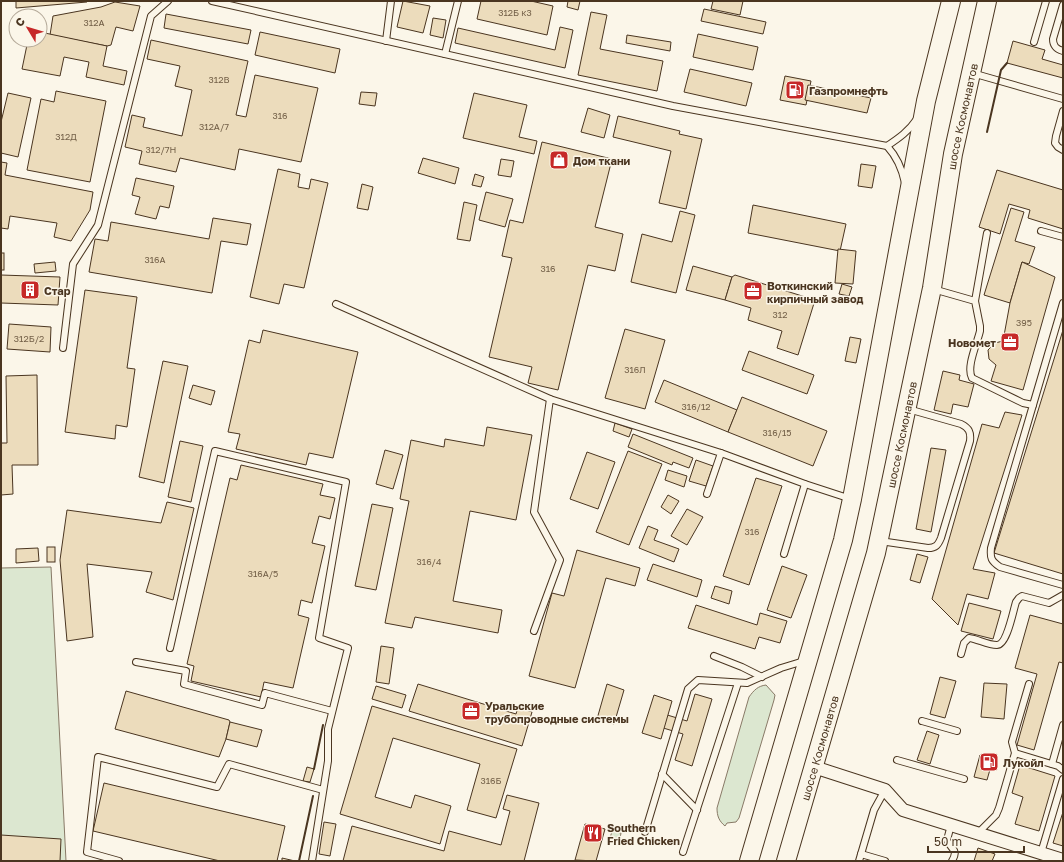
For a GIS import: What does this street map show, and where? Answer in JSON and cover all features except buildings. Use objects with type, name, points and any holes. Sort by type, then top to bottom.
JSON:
[{"type":"main road","points":[[749,861],[843,540],[852,499],[926,101],[951,1]]},
{"type":"main road","name":"шоссе Космонавтов","points":[[786,861],[878,541],[932,288],[953,154],[987,1]]},
{"type":"street","points":[[814,767],[885,790],[903,810],[1063,860]]},
{"type":"lane","points":[[63,348],[73,264],[98,225],[151,16],[168,1]]},
{"type":"lane","points":[[212,1],[673,106],[887,146],[896,156],[902,169],[907,205]]},
{"type":"lane","points":[[386,41],[391,1]]},
{"type":"lane","points":[[445,54],[458,1]]},
{"type":"lane","points":[[1034,42],[1046,1]]},
{"type":"lane","points":[[1063,5],[1053,45],[1063,51]]},
{"type":"lane","points":[[1056,29],[1063,30]]},
{"type":"lane","points":[[971,72],[1063,99]]},
{"type":"lane","points":[[887,146],[900,138],[911,128],[920,115],[926,101]]},
{"type":"lane","points":[[1063,110],[1055,143],[1063,150]]},
{"type":"lane","points":[[1041,231],[1063,237]]},
{"type":"lane","points":[[987,233],[974,301],[980,331],[970,366],[970,373],[972,378],[977,381],[1023,403],[1033,405]]},
{"type":"lane","points":[[932,288],[974,301]]},
{"type":"lane","points":[[1063,302],[991,548],[990,557],[993,562],[1000,566],[1063,585]]},
{"type":"lane","points":[[336,304],[550,399],[721,453],[805,484],[852,499]]},
{"type":"lane","points":[[534,631],[560,560],[534,512],[550,399]]},
{"type":"lane","points":[[878,541],[928,548],[934,548],[938,544],[970,441],[970,432],[967,427],[906,408]]},
{"type":"lane","points":[[170,648],[215,451],[346,482],[319,638],[348,648],[328,729],[328,761],[312,861]]},
{"type":"lane","points":[[707,494],[721,453]]},
{"type":"lane","points":[[784,554],[805,484]]},
{"type":"lane","points":[[961,654],[964,643],[969,638],[994,645],[999,645],[1003,642],[1006,637],[1018,598],[1022,596],[1049,603],[1063,595]]},
{"type":"lane","points":[[714,656],[742,666],[762,677]]},
{"type":"lane","points":[[644,832],[688,688],[698,680],[747,683],[781,668],[807,660]]},
{"type":"lane","points":[[136,662],[186,671],[184,684],[262,705],[265,693],[332,711]]},
{"type":"lane","points":[[683,852],[738,683]]},
{"type":"lane","points":[[978,833],[996,815],[999,808],[1015,753],[1012,742],[1029,684]]},
{"type":"lane","points":[[922,721],[957,731]]},
{"type":"lane","points":[[1052,764],[1063,725]]},
{"type":"lane","points":[[1015,753],[1058,766],[1063,770]]},
{"type":"lane","points":[[120,861],[87,852],[98,757],[217,787],[229,764],[323,790]]},
{"type":"lane","points":[[897,760],[964,780]]},
{"type":"lane","points":[[662,774],[696,810]]},
{"type":"lane","points":[[1041,853],[1063,779]]},
{"type":"lane","points":[[859,861],[874,810],[885,790]]},
{"type":"lane","points":[[951,825],[947,840],[955,851],[952,861]]},
{"type":"lane","points":[[861,854],[885,861]]},
{"type":"green space","points":[[51,567],[66,861],[1,861],[1,568]]},
{"type":"green space","points":[[766,685],[775,695],[774,700],[739,818],[736,822],[727,823],[725,826],[719,818],[717,808],[749,697],[756,689]]},
{"type":"green space","points":[[612,831],[621,833],[619,844],[609,842]]},
{"type":"wall","points":[[987,132],[1001,70],[1007,63]]},
{"type":"wall","points":[[314,769],[323,725]]},
{"type":"wall","points":[[299,861],[313,796]]},
{"type":"place","name":"Газпромнефть","points":[[795,90]]},
{"type":"place","name":"Дом ткани","points":[[559,160]]},
{"type":"place","name":"Стар","points":[[30,290]]},
{"type":"place","name":"Воткинский кирпичный завод","points":[[753,291]]},
{"type":"place","name":"Новомет","points":[[1010,342]]},
{"type":"place","name":"Уральские трубопроводные системы","points":[[471,711]]},
{"type":"place","name":"Лукойл","points":[[989,762]]},
{"type":"place","name":"Southern Fried Chicken","points":[[593,833]]}]
